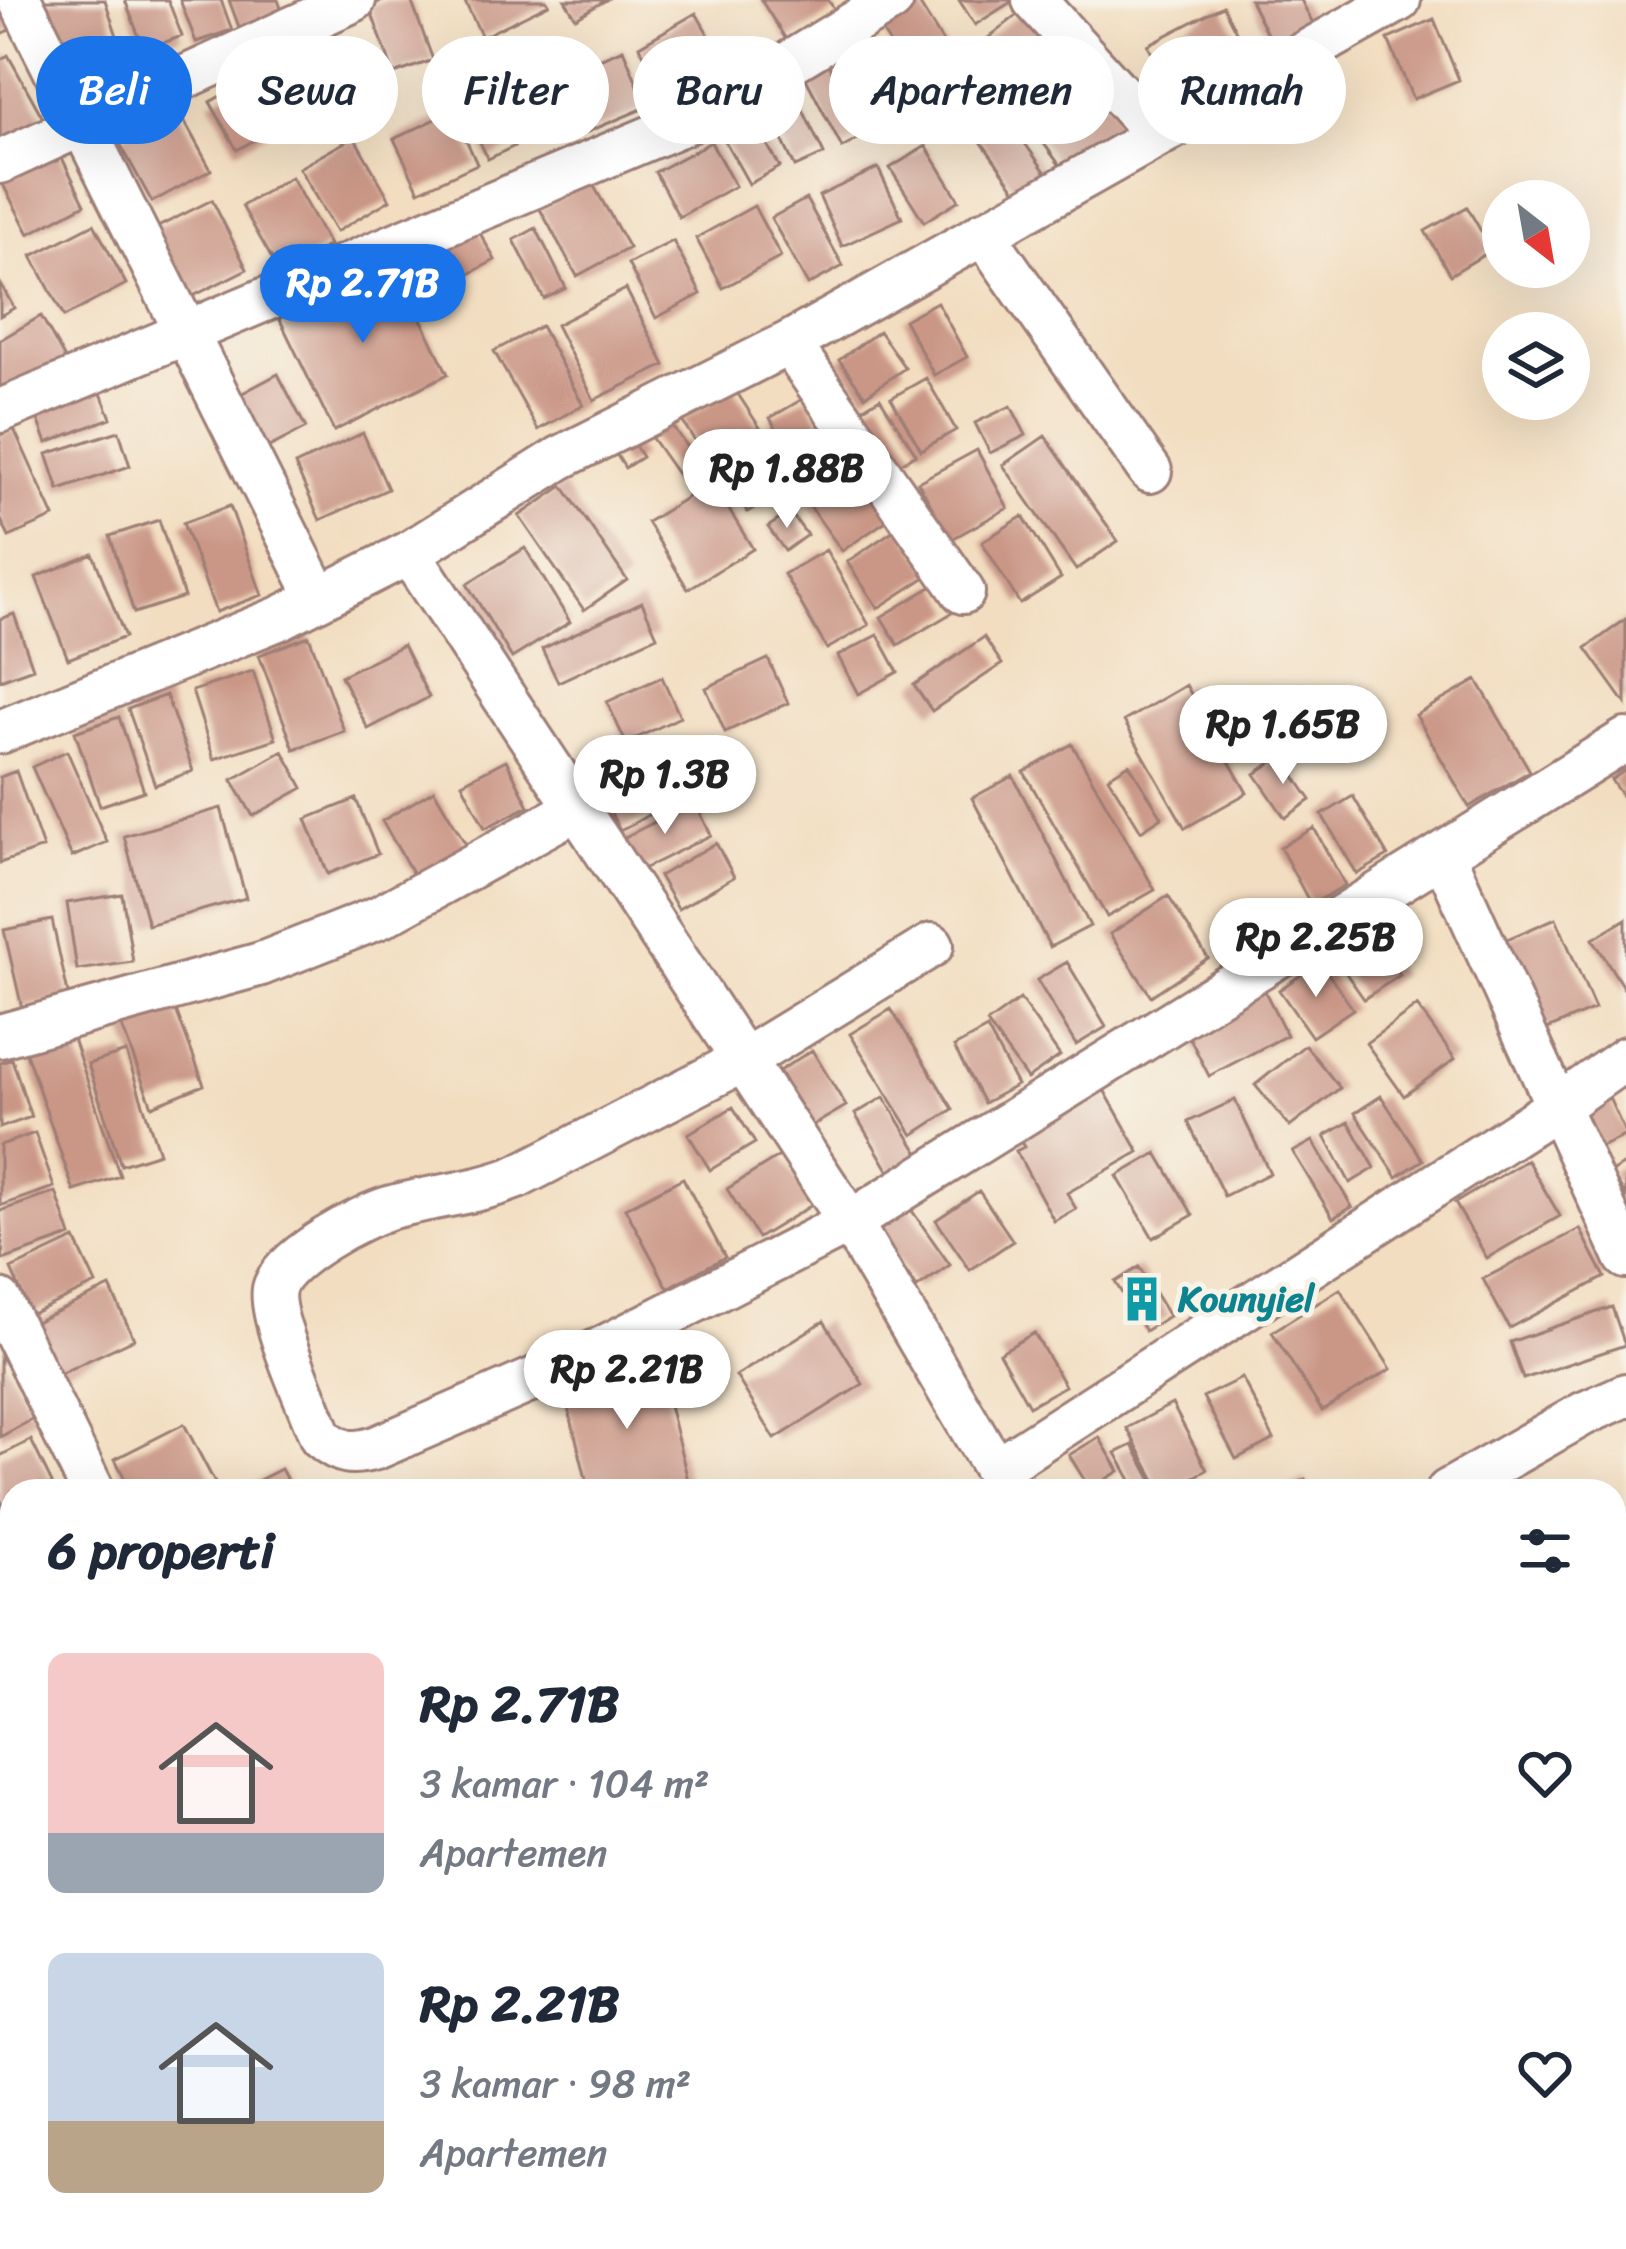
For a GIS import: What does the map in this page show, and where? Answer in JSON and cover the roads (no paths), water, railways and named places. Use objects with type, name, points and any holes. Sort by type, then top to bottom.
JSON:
[{"type":"street","points":[[20,0],[38,36]]},
{"type":"street","points":[[192,72],[354,0]]},
{"type":"street","points":[[0,411],[704,116],[892,0]]},
{"type":"street","points":[[1034,0],[1138,114]]},
{"type":"street","points":[[1334,36],[1399,0]]},
{"type":"street","points":[[0,162],[36,144]]},
{"type":"street","points":[[91,144],[319,598]]},
{"type":"street","points":[[0,732],[319,598],[409,554],[560,458],[789,343],[1141,144]]},
{"type":"street","points":[[983,233],[1150,471]]},
{"type":"street","points":[[789,343],[963,592]]},
{"type":"street","points":[[409,554],[850,1222],[1001,1479]]},
{"type":"street","points":[[932,945],[518,1177],[490,1188],[387,1208],[334,1234],[294,1261],[274,1286],[274,1312],[322,1437],[337,1450],[353,1454],[376,1448],[584,1357],[850,1222],[1626,740]]},
{"type":"street","points":[[0,1036],[261,964],[380,917],[582,814]]},
{"type":"street","points":[[1443,854],[1626,1257]]},
{"type":"street","points":[[1003,1479],[1626,1058]]},
{"type":"street","points":[[0,1301],[85,1479]]},
{"type":"street","points":[[1469,1479],[1626,1395]]},
{"type":"place","name":"Kounyiel","points":[[1142,1299]]}]
